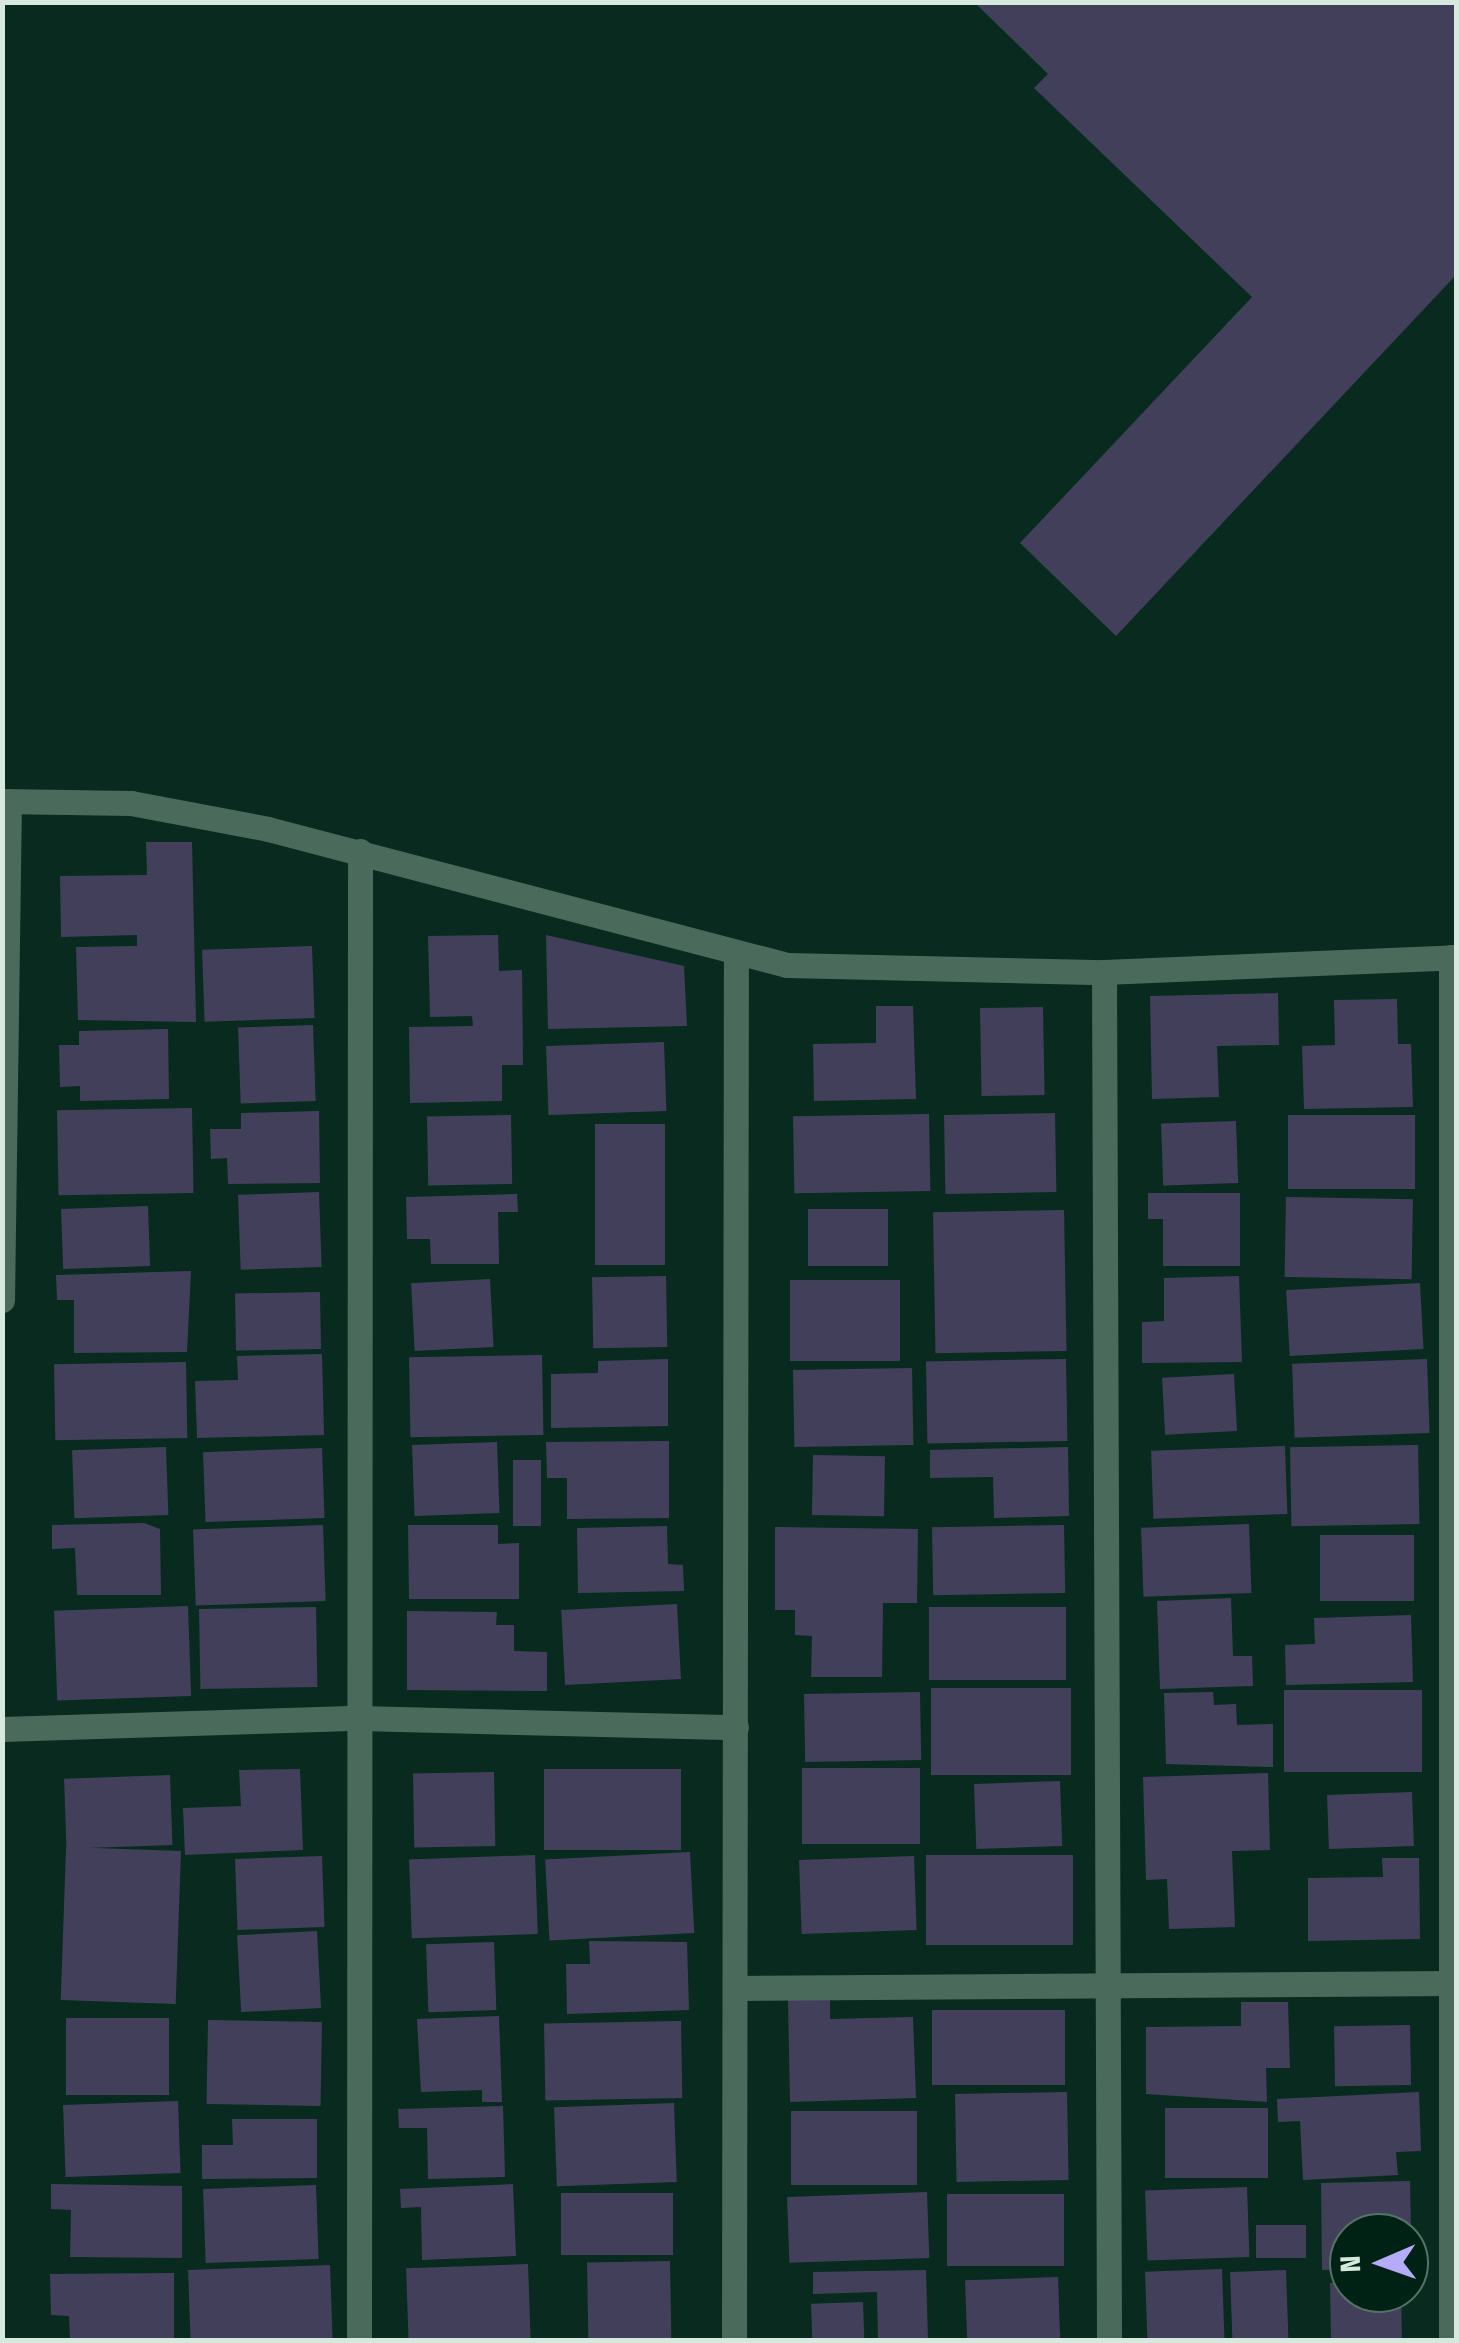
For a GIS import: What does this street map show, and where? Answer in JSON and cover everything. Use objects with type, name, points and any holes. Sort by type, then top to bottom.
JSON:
[{"type":"street","points":[[2,1300],[5,804],[132,802],[360,851],[736,956],[1104,972],[1454,957],[1452,2340]]},
{"type":"street","points":[[359,2340],[360,851]]},
{"type":"street","points":[[734,2340],[736,956]]},
{"type":"street","points":[[1104,972],[1108,2340]]},
{"type":"street","points":[[2,1729],[358,1718],[736,1727]]},
{"type":"street","points":[[736,1988],[1454,1982]]},
{"type":"building","points":[[974,2],[1456,2],[1456,275],[1116,636],[1020,543],[1252,297],[1034,88],[1048,74]]},
{"type":"building","points":[[146,842],[192,842],[196,1022],[78,1020],[76,947],[137,946],[137,935],[61,937],[60,876],[147,875]]},
{"type":"building","points":[[498,935],[499,971],[522,970],[523,1065],[502,1065],[502,1101],[410,1103],[409,1027],[473,1026],[472,1016],[430,1017],[428,936]]},
{"type":"building","points":[[546,935],[684,966],[687,1026],[548,1029]]},
{"type":"building","points":[[312,946],[315,1018],[205,1022],[202,950]]},
{"type":"building","points":[[1278,993],[1279,1045],[1217,1046],[1219,1097],[1152,1099],[1150,996]]},
{"type":"building","points":[[1397,999],[1398,1044],[1411,1044],[1413,1107],[1304,1109],[1302,1046],[1335,1045],[1334,1000]]},
{"type":"building","points":[[876,1006],[913,1006],[916,1099],[814,1101],[813,1044],[876,1043]]},
{"type":"building","points":[[1043,1007],[1045,1095],[982,1096],[980,1008]]},
{"type":"building","points":[[313,1025],[316,1101],[241,1104],[238,1028]]},
{"type":"building","points":[[168,1029],[169,1099],[80,1101],[80,1086],[60,1087],[59,1045],[79,1045],[79,1031]]},
{"type":"building","points":[[664,1042],[666,1111],[548,1115],[546,1046]]},
{"type":"building","points":[[192,1108],[193,1193],[59,1195],[57,1110]]},
{"type":"building","points":[[319,1111],[320,1183],[228,1184],[227,1158],[211,1159],[210,1129],[241,1129],[241,1113]]},
{"type":"building","points":[[1055,1113],[1056,1192],[945,1194],[944,1115]]},
{"type":"building","points":[[929,1114],[930,1191],[794,1193],[793,1116]]},
{"type":"building","points":[[511,1115],[512,1184],[428,1185],[427,1116]]},
{"type":"building","points":[[1288,1115],[1415,1115],[1415,1189],[1288,1189]]},
{"type":"building","points":[[1236,1121],[1238,1183],[1163,1186],[1161,1124]]},
{"type":"building","points":[[595,1124],[665,1124],[665,1265],[595,1265]]},
{"type":"building","points":[[319,1192],[322,1267],[241,1270],[238,1195]]},
{"type":"building","points":[[1148,1193],[1240,1193],[1240,1266],[1163,1266],[1163,1219],[1148,1219]]},
{"type":"building","points":[[517,1194],[518,1212],[498,1212],[499,1264],[431,1264],[430,1239],[407,1239],[406,1197]]},
{"type":"building","points":[[1286,1197],[1413,1199],[1412,1279],[1285,1277]]},
{"type":"building","points":[[148,1206],[150,1266],[63,1269],[61,1209]]},
{"type":"building","points":[[808,1209],[888,1209],[888,1266],[808,1266]]},
{"type":"building","points":[[1064,1210],[1066,1351],[935,1353],[933,1212]]},
{"type":"building","points":[[191,1271],[187,1352],[74,1353],[74,1300],[57,1300],[56,1275]]},
{"type":"building","points":[[666,1276],[667,1347],[593,1348],[592,1277]]},
{"type":"building","points":[[1239,1276],[1242,1362],[1142,1363],[1142,1322],[1164,1321],[1164,1278]]},
{"type":"building","points":[[490,1279],[494,1347],[415,1351],[411,1283]]},
{"type":"building","points":[[790,1280],[900,1280],[900,1361],[790,1361]]},
{"type":"building","points":[[1420,1283],[1423,1349],[1290,1356],[1286,1290]]},
{"type":"building","points":[[320,1292],[321,1349],[236,1350],[235,1293]]},
{"type":"building","points":[[322,1354],[324,1435],[197,1438],[195,1381],[238,1380],[237,1356]]},
{"type":"building","points":[[542,1355],[543,1435],[410,1437],[409,1357]]},
{"type":"building","points":[[668,1359],[668,1426],[551,1428],[551,1374],[598,1373],[598,1361]]},
{"type":"building","points":[[1066,1359],[1067,1441],[927,1443],[926,1361]]},
{"type":"building","points":[[1427,1359],[1430,1433],[1295,1438],[1292,1364]]},
{"type":"building","points":[[186,1362],[187,1438],[55,1440],[54,1364]]},
{"type":"building","points":[[912,1368],[913,1445],[794,1447],[793,1370]]},
{"type":"building","points":[[1234,1374],[1237,1431],[1165,1435],[1162,1378]]},
{"type":"building","points":[[669,1441],[669,1518],[567,1519],[567,1478],[547,1478],[546,1442]]},
{"type":"building","points":[[497,1442],[499,1513],[415,1516],[412,1445]]},
{"type":"building","points":[[1418,1445],[1419,1524],[1291,1526],[1290,1447]]},
{"type":"building","points":[[1285,1446],[1287,1514],[1153,1519],[1151,1451]]},
{"type":"building","points":[[166,1447],[168,1515],[74,1518],[72,1450]]},
{"type":"building","points":[[1068,1447],[1069,1516],[994,1518],[993,1477],[930,1478],[930,1450]]},
{"type":"building","points":[[322,1448],[324,1518],[206,1522],[203,1452]]},
{"type":"building","points":[[813,1455],[885,1456],[884,1516],[812,1515]]},
{"type":"building","points":[[513,1460],[541,1460],[541,1526],[513,1526]]},
{"type":"building","points":[[144,1523],[160,1529],[161,1595],[77,1595],[75,1548],[52,1549],[52,1525]]},
{"type":"building","points":[[1249,1524],[1251,1593],[1143,1597],[1141,1528]]},
{"type":"building","points":[[323,1525],[326,1601],[196,1605],[193,1530]]},
{"type":"building","points":[[408,1525],[498,1525],[498,1544],[519,1543],[519,1599],[409,1599]]},
{"type":"building","points":[[1064,1525],[1065,1593],[933,1595],[932,1527]]},
{"type":"building","points":[[667,1526],[668,1564],[683,1565],[684,1591],[578,1593],[577,1528]]},
{"type":"building","points":[[775,1527],[918,1529],[917,1603],[883,1603],[882,1677],[811,1677],[812,1636],[795,1635],[795,1610],[775,1610]]},
{"type":"building","points":[[1320,1535],[1414,1535],[1414,1601],[1320,1601]]},
{"type":"building","points":[[1231,1598],[1233,1656],[1252,1656],[1253,1686],[1160,1689],[1157,1601]]},
{"type":"building","points":[[677,1604],[681,1679],[565,1685],[561,1610]]},
{"type":"building","points":[[188,1606],[191,1696],[57,1701],[54,1611]]},
{"type":"building","points":[[316,1607],[317,1687],[200,1689],[199,1609]]},
{"type":"building","points":[[929,1607],[1066,1607],[1066,1680],[929,1680]]},
{"type":"building","points":[[407,1611],[497,1612],[496,1625],[514,1625],[514,1651],[547,1652],[547,1691],[407,1690]]},
{"type":"building","points":[[1411,1615],[1413,1682],[1286,1685],[1285,1645],[1315,1644],[1314,1618]]},
{"type":"building","points":[[931,1688],[1071,1688],[1071,1775],[931,1775]]},
{"type":"building","points":[[1284,1690],[1422,1690],[1422,1772],[1284,1772]]},
{"type":"building","points":[[920,1692],[921,1760],[805,1762],[804,1694]]},
{"type":"building","points":[[1213,1692],[1214,1705],[1236,1704],[1237,1725],[1273,1724],[1273,1767],[1166,1764],[1164,1693]]},
{"type":"building","points":[[802,1768],[920,1768],[920,1844],[802,1844]]},
{"type":"building","points":[[300,1769],[303,1850],[185,1855],[183,1808],[241,1806],[239,1770]]},
{"type":"building","points":[[544,1769],[681,1769],[681,1850],[544,1850]]},
{"type":"building","points":[[494,1772],[495,1846],[414,1847],[413,1773]]},
{"type":"building","points":[[1268,1773],[1270,1850],[1232,1851],[1235,1927],[1169,1929],[1167,1879],[1146,1880],[1143,1777]]},
{"type":"building","points":[[170,1775],[172,1845],[67,1849],[64,1779]]},
{"type":"building","points":[[1060,1781],[1062,1846],[976,1849],[974,1784]]},
{"type":"building","points":[[1412,1792],[1414,1846],[1329,1849],[1327,1795]]},
{"type":"building","points":[[66,1847],[181,1851],[176,2004],[61,2000]]},
{"type":"building","points":[[690,1852],[694,1933],[549,1940],[545,1860]]},
{"type":"building","points":[[535,1855],[538,1934],[412,1938],[409,1859]]},
{"type":"building","points":[[926,1855],[1073,1855],[1073,1945],[926,1945]]},
{"type":"building","points":[[322,1856],[324,1927],[238,1930],[235,1859]]},
{"type":"building","points":[[914,1856],[917,1930],[802,1934],[799,1860]]},
{"type":"building","points":[[1382,1858],[1419,1858],[1420,1939],[1308,1941],[1308,1878],[1383,1877]]},
{"type":"building","points":[[317,1931],[321,2008],[241,2012],[237,1935]]},
{"type":"building","points":[[589,1941],[687,1942],[689,2010],[567,2014],[566,1964],[590,1964]]},
{"type":"building","points":[[494,1942],[496,2010],[428,2012],[426,1944]]},
{"type":"building","points":[[830,1998],[830,2019],[913,2017],[916,2098],[790,2102],[788,1999]]},
{"type":"building","points":[[1241,2002],[1288,2002],[1290,2068],[1266,2068],[1267,2102],[1146,2094],[1146,2027],[1241,2026]]},
{"type":"building","points":[[932,2010],[1065,2010],[1065,2085],[932,2085]]},
{"type":"building","points":[[499,2016],[502,2102],[482,2102],[482,2090],[421,2092],[417,2019]]},
{"type":"building","points":[[66,2018],[169,2018],[169,2095],[66,2095]]},
{"type":"building","points":[[208,2020],[322,2022],[321,2106],[207,2104]]},
{"type":"building","points":[[681,2021],[682,2098],[545,2100],[544,2023]]},
{"type":"building","points":[[1410,2025],[1411,2085],[1335,2086],[1334,2026]]},
{"type":"building","points":[[1067,2092],[1069,2180],[957,2182],[955,2094]]},
{"type":"building","points":[[1419,2092],[1421,2151],[1396,2152],[1398,2175],[1303,2180],[1300,2121],[1278,2122],[1277,2099]]},
{"type":"building","points":[[178,2101],[181,2173],[66,2177],[63,2105]]},
{"type":"building","points":[[674,2103],[677,2182],[557,2186],[554,2107]]},
{"type":"building","points":[[503,2106],[505,2177],[428,2179],[427,2128],[399,2128],[398,2109]]},
{"type":"building","points":[[1165,2108],[1268,2108],[1268,2178],[1165,2178]]},
{"type":"building","points":[[791,2111],[917,2111],[917,2185],[791,2185]]},
{"type":"building","points":[[232,2119],[317,2119],[317,2178],[202,2179],[202,2145],[233,2145]]},
{"type":"building","points":[[1410,2181],[1411,2213],[1329,2213],[1329,2270],[1322,2270],[1321,2183]]},
{"type":"building","points":[[51,2184],[182,2186],[182,2258],[70,2257],[71,2210],[51,2209]]},
{"type":"building","points":[[513,2184],[516,2256],[422,2260],[421,2207],[401,2208],[400,2189]]},
{"type":"building","points":[[316,2185],[319,2259],[206,2263],[203,2189]]},
{"type":"building","points":[[1247,2187],[1249,2257],[1148,2261],[1145,2191]]},
{"type":"building","points":[[927,2192],[929,2258],[789,2263],[787,2197]]},
{"type":"building","points":[[561,2193],[673,2193],[673,2255],[561,2255]]},
{"type":"building","points":[[947,2194],[1064,2194],[1064,2266],[947,2266]]},
{"type":"building","points":[[1256,2225],[1306,2225],[1306,2258],[1256,2258]]},
{"type":"building","points":[[670,2261],[671,2340],[588,2340],[587,2262]]},
{"type":"building","points":[[528,2264],[531,2340],[409,2340],[406,2268]]},
{"type":"building","points":[[330,2265],[333,2340],[191,2340],[188,2270]]},
{"type":"building","points":[[1222,2269],[1224,2340],[1147,2340],[1145,2272]]},
{"type":"building","points":[[926,2270],[928,2340],[878,2340],[877,2292],[813,2294],[813,2272]]},
{"type":"building","points":[[1286,2270],[1288,2340],[1232,2340],[1230,2272]]},
{"type":"building","points":[[174,2273],[174,2340],[70,2340],[69,2316],[51,2315],[50,2274]]},
{"type":"building","points":[[1058,2277],[1060,2340],[967,2340],[965,2280]]},
{"type":"building","points":[[863,2302],[864,2338],[812,2340],[811,2304]]},
{"type":"building","points":[[1331,2313],[1401,2313],[1402,2340],[1331,2340]]}]
